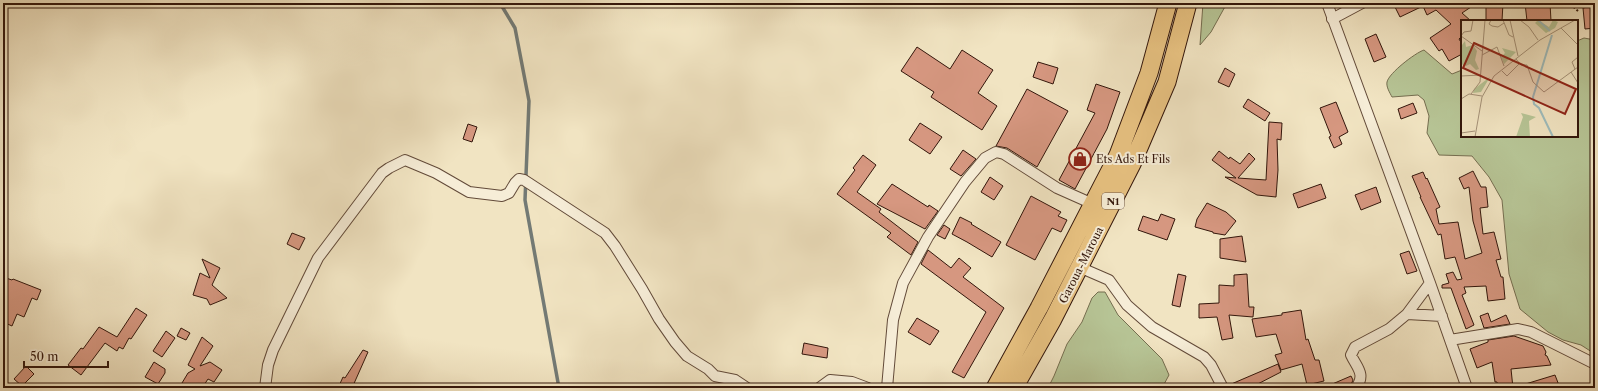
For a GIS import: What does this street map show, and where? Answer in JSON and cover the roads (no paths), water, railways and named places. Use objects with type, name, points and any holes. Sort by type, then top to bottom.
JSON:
[{"type":"highway","name":"Garoua-Maroua","points":[[995,388],[1039,308],[1118,155],[1149,73],[1168,3]]},
{"type":"highway","name":"Garoua-Maroua","points":[[1014,388],[1053,319],[1132,164],[1167,82],[1188,3]]},
{"type":"street","points":[[1327,3],[1467,388]]},
{"type":"street","points":[[1332,19],[1362,3]]},
{"type":"street","points":[[887,388],[893,320],[902,283],[932,231],[956,195],[985,158],[996,152],[1004,154],[1057,188],[1093,204]]},
{"type":"street","points":[[266,388],[268,365],[273,350],[318,258],[382,173],[405,160],[436,173],[469,192],[477,194],[502,196],[509,193],[515,183],[520,179],[524,180],[599,229],[605,233],[615,246],[659,319],[687,356],[708,369],[715,376],[735,380],[747,388]]},
{"type":"street","points":[[1080,267],[1109,280],[1127,305],[1152,327],[1204,357],[1211,365],[1223,388]]},
{"type":"street","points":[[1356,388],[1360,382],[1361,376],[1352,355],[1355,347],[1389,329],[1407,314],[1430,283]]},
{"type":"street","points":[[1407,314],[1442,316]]},
{"type":"street","points":[[1450,340],[1518,330],[1531,332],[1595,364]]},
{"type":"street","points":[[819,388],[830,380],[852,382],[868,388]]},
{"type":"waterway","points":[[500,3],[515,28],[529,101],[525,200],[559,388]]},
{"type":"place","name":"Ets Ads Et Fils","points":[[1080,159]]}]
